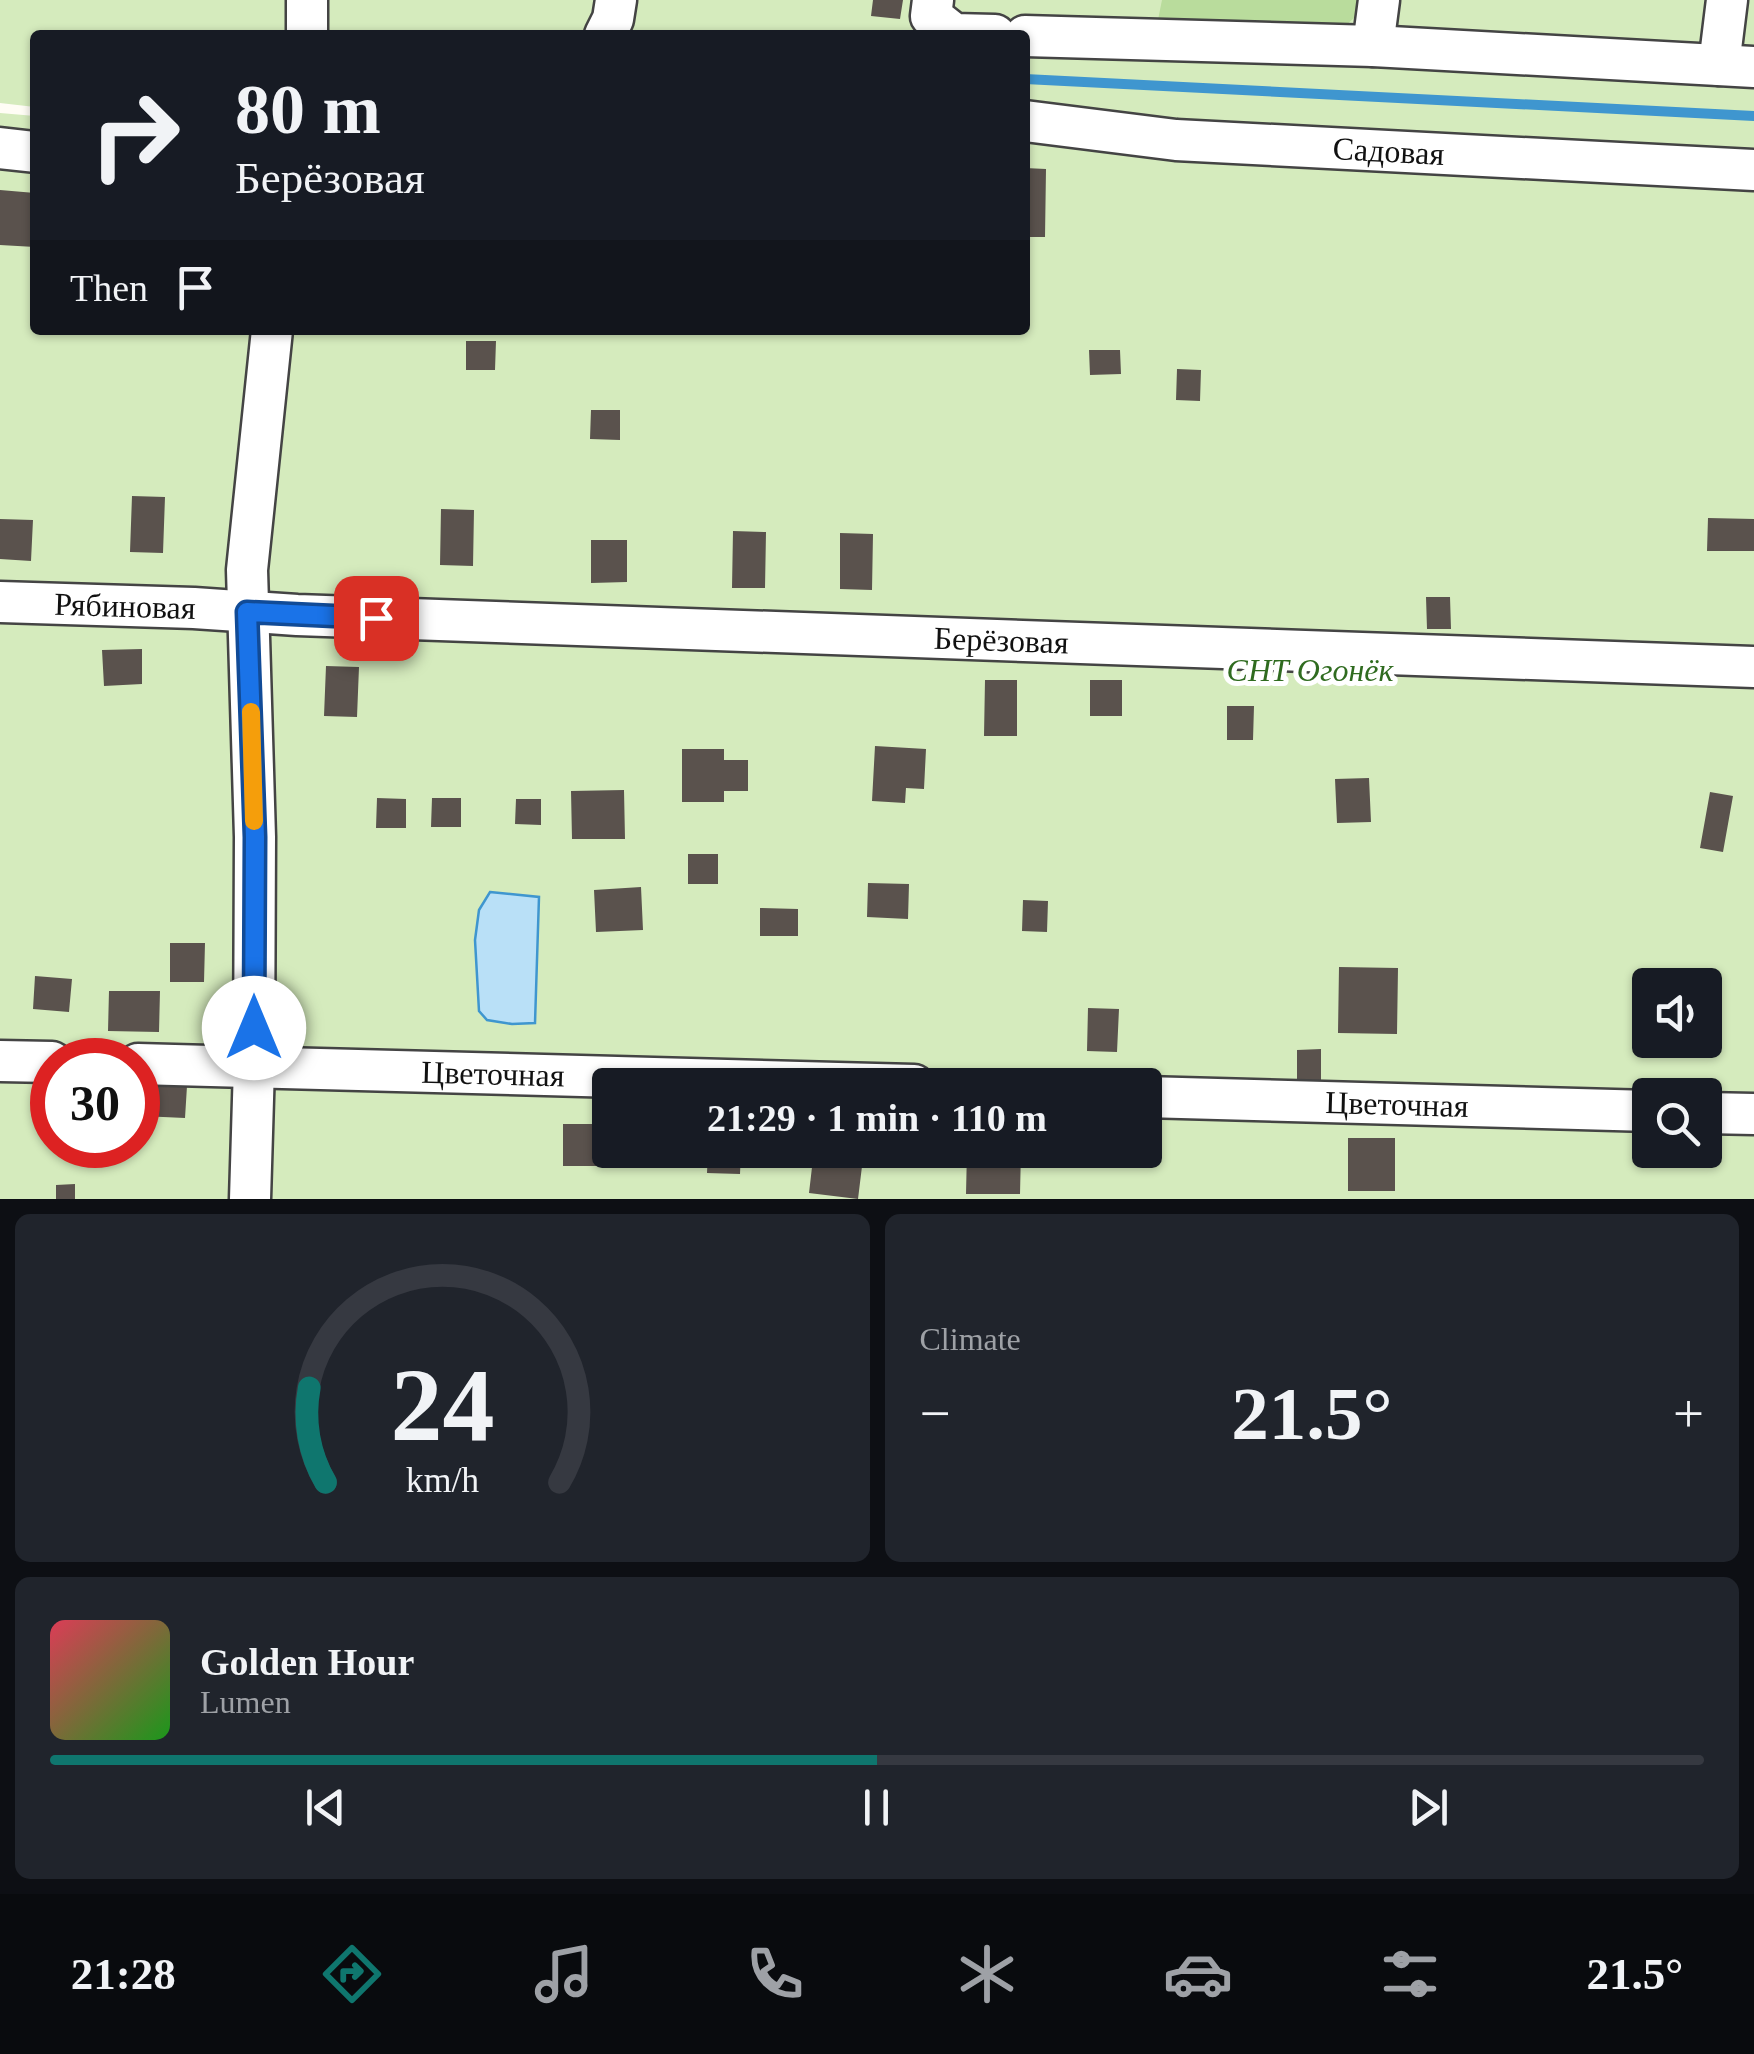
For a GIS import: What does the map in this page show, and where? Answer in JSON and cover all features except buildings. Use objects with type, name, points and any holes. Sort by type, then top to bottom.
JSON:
[{"type":"street","points":[[307,0],[307,30]]},
{"type":"street","points":[[608,30],[616,0]]},
{"type":"street","points":[[1373,46],[1379,0]]},
{"type":"street","points":[[1030,36],[1373,46],[1736,66],[1727,0]]},
{"type":"street","points":[[932,8],[951,30]]},
{"type":"street","name":"Садовая","points":[[1030,122],[1176,140],[1754,170]]},
{"type":"street","points":[[0,148],[30,151]]},
{"type":"street","points":[[250,1199],[255,837],[247,570],[271,335]]},
{"type":"street","name":"Рябиновая","points":[[0,602],[247,612]]},
{"type":"street","name":"Берёзовая","points":[[247,612],[1754,667]]},
{"type":"street","points":[[0,1061],[30,1062]]},
{"type":"street","name":"Цветочная","points":[[160,1064],[592,1076]]},
{"type":"street","name":"Цветочная","points":[[1162,1097],[1632,1110]]},
{"type":"street","points":[[1722,1113],[1754,1114]]},
{"type":"green space","name":"СНТ Огонёк","points":[[0,0],[1754,0],[1754,1199],[0,1199],[0,113],[30,116],[30,335],[1030,335],[1030,30],[30,30],[30,106],[0,103]]},
{"type":"green space","points":[[1162,0],[1360,0],[1357,15],[1336,35],[1156,30]]},
{"type":"water","points":[[490,892],[539,897],[535,1023],[487,1020],[479,1011],[475,940],[479,910]]},
{"type":"waterway","points":[[1030,79],[1754,116]]},
{"type":"slow traffic","points":[[251,712],[254,821]]},
{"type":"route","points":[[254,1028],[255,837],[247,612],[376,618]]}]
